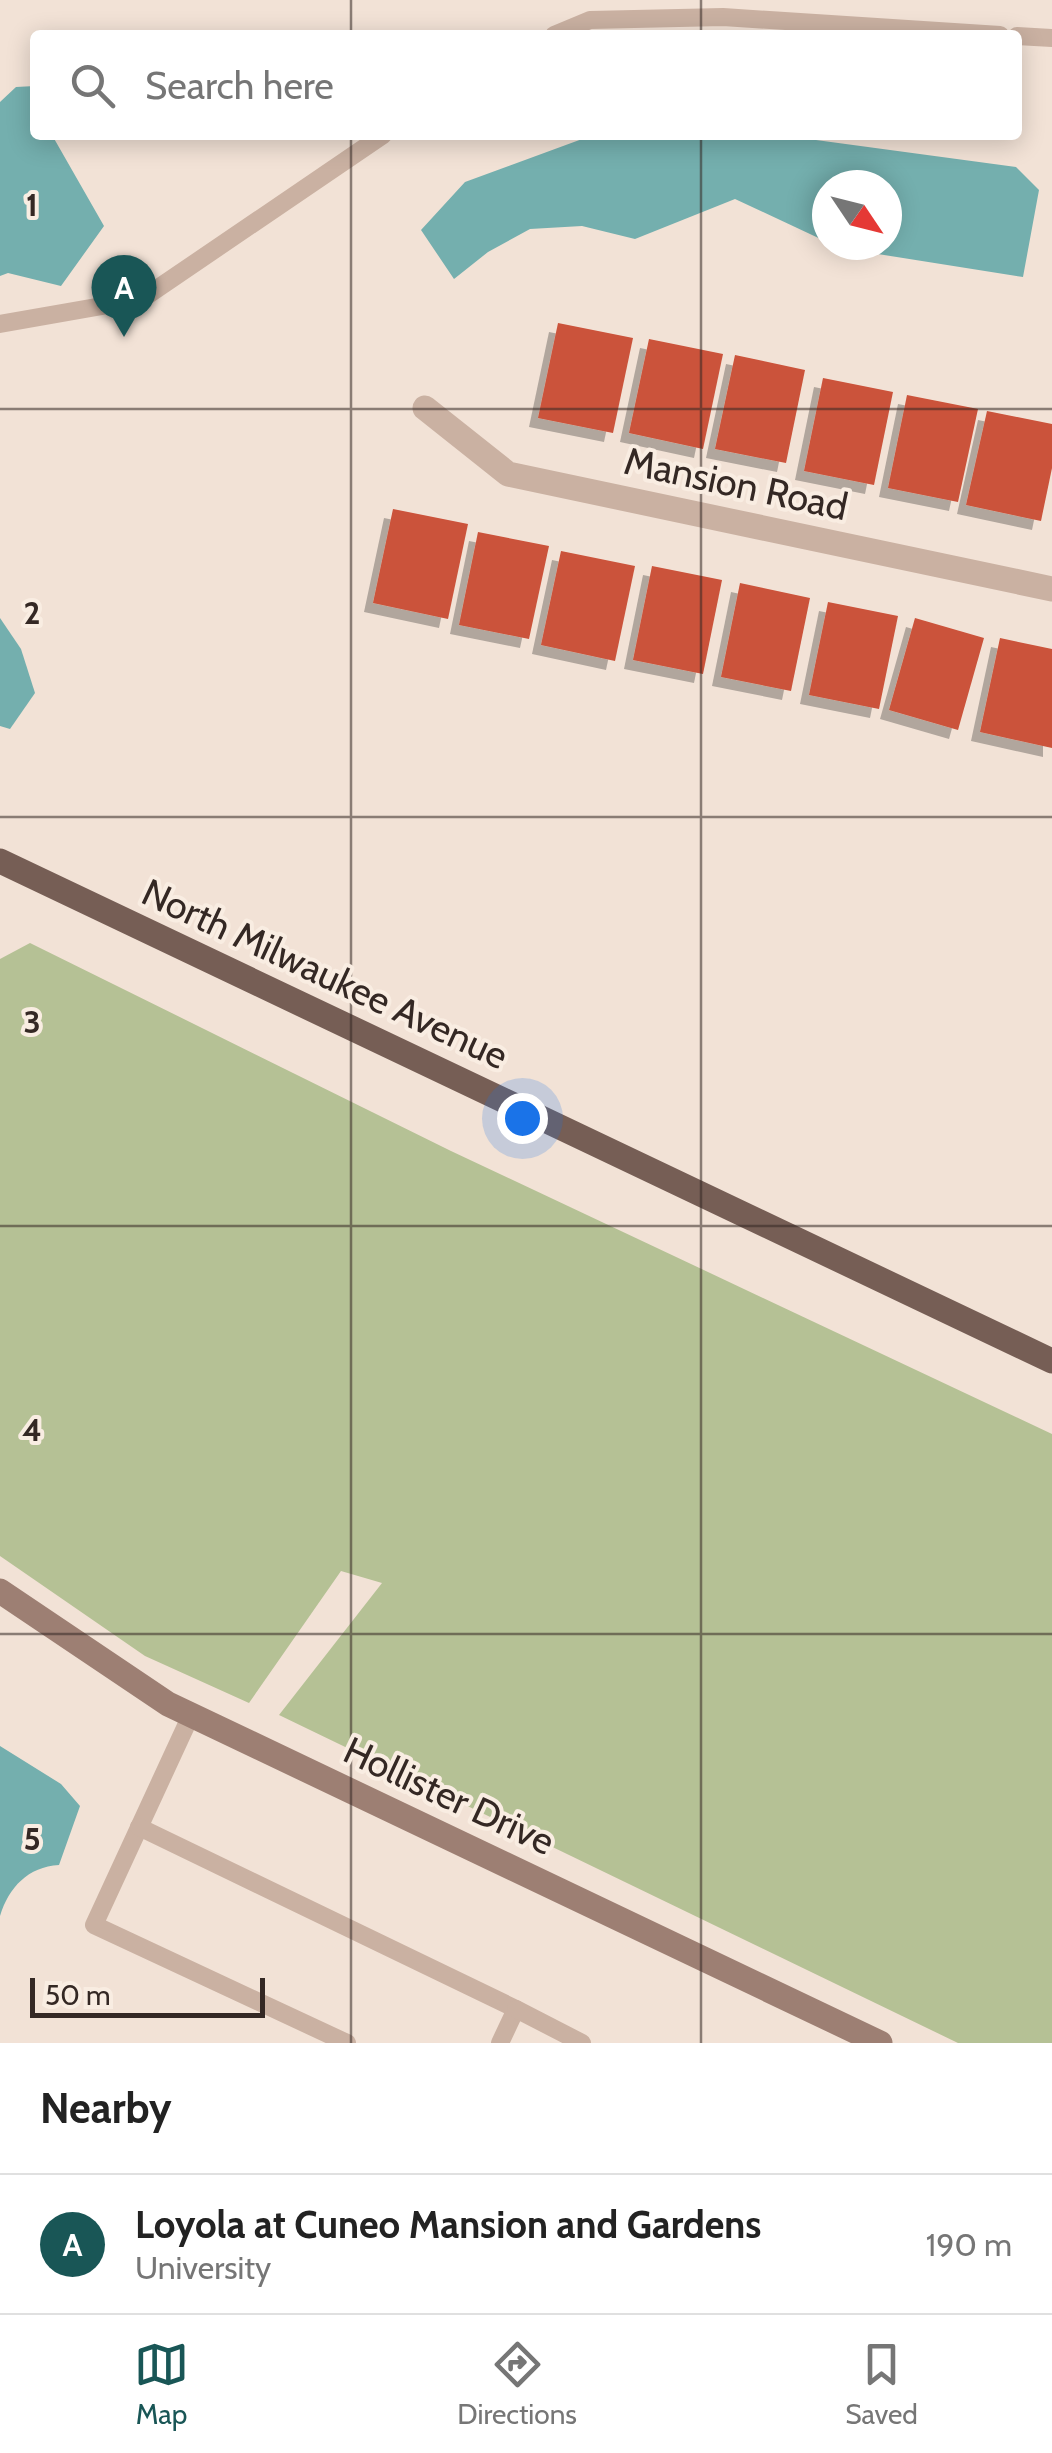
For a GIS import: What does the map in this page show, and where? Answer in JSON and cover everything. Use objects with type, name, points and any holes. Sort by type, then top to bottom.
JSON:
[{"type":"main road","name":"North Milwaukee Avenue","points":[[2,868],[1052,1361]]},
{"type":"street","name":"Mansion Road","points":[[425,408],[508,474],[1052,589]]},
{"type":"street","name":"Hollister Drive","points":[[0,1591],[192,1715],[880,2043]]},
{"type":"lane","points":[[566,30],[590,20],[723,17],[923,30]]},
{"type":"lane","points":[[1022,36],[1052,38]]},
{"type":"lane","points":[[0,324],[142,300],[376,140]]},
{"type":"lane","points":[[192,1715],[94,1925],[346,2043]]},
{"type":"lane","points":[[139,1827],[582,2043]]},
{"type":"lane","points":[[500,2043],[516,2009]]},
{"type":"green space","points":[[30,943],[451,1151],[1052,1434],[1052,2043],[958,2043],[279,1715],[382,1583],[341,1571],[249,1703],[145,1656],[0,1556],[0,959]]},
{"type":"water","points":[[30,86],[30,140],[55,140],[104,226],[61,286],[8,273],[0,276],[0,102],[16,87]]},
{"type":"water","points":[[579,140],[816,140],[1016,167],[1039,190],[1023,277],[902,258],[902,170],[812,170],[812,235],[735,199],[635,239],[582,226],[530,229],[488,252],[454,279],[421,230],[465,182]]},
{"type":"water","points":[[0,618],[21,649],[35,693],[10,729],[0,726]]},
{"type":"water","points":[[0,1746],[61,1784],[80,1806],[59,1865],[38,1870],[21,1880],[0,1916]]},
{"type":"building","points":[[558,323],[633,338],[613,433],[538,418]]},
{"type":"building","points":[[649,339],[723,354],[703,449],[629,433]]},
{"type":"building","points":[[735,355],[805,370],[786,463],[715,449]]},
{"type":"building","points":[[823,378],[893,392],[874,485],[804,471]]},
{"type":"building","points":[[907,395],[978,409],[958,502],[888,488]]},
{"type":"building","points":[[987,411],[1052,424],[1052,468],[1041,521],[966,505]]},
{"type":"building","points":[[393,509],[468,524],[448,619],[373,603]]},
{"type":"building","points":[[478,532],[549,546],[529,639],[459,625]]},
{"type":"building","points":[[561,551],[635,566],[615,661],[541,645]]},
{"type":"building","points":[[652,566],[722,580],[703,674],[633,660]]},
{"type":"building","points":[[740,583],[810,598],[791,691],[721,677]]},
{"type":"building","points":[[828,602],[898,616],[879,709],[809,695]]},
{"type":"building","points":[[915,618],[984,638],[958,730],[889,710]]},
{"type":"building","points":[[1000,638],[1052,649],[1052,748],[980,732]]},
{"type":"place","name":"Loyola at Cuneo Mansion and Gardens","points":[[124,337]]}]
